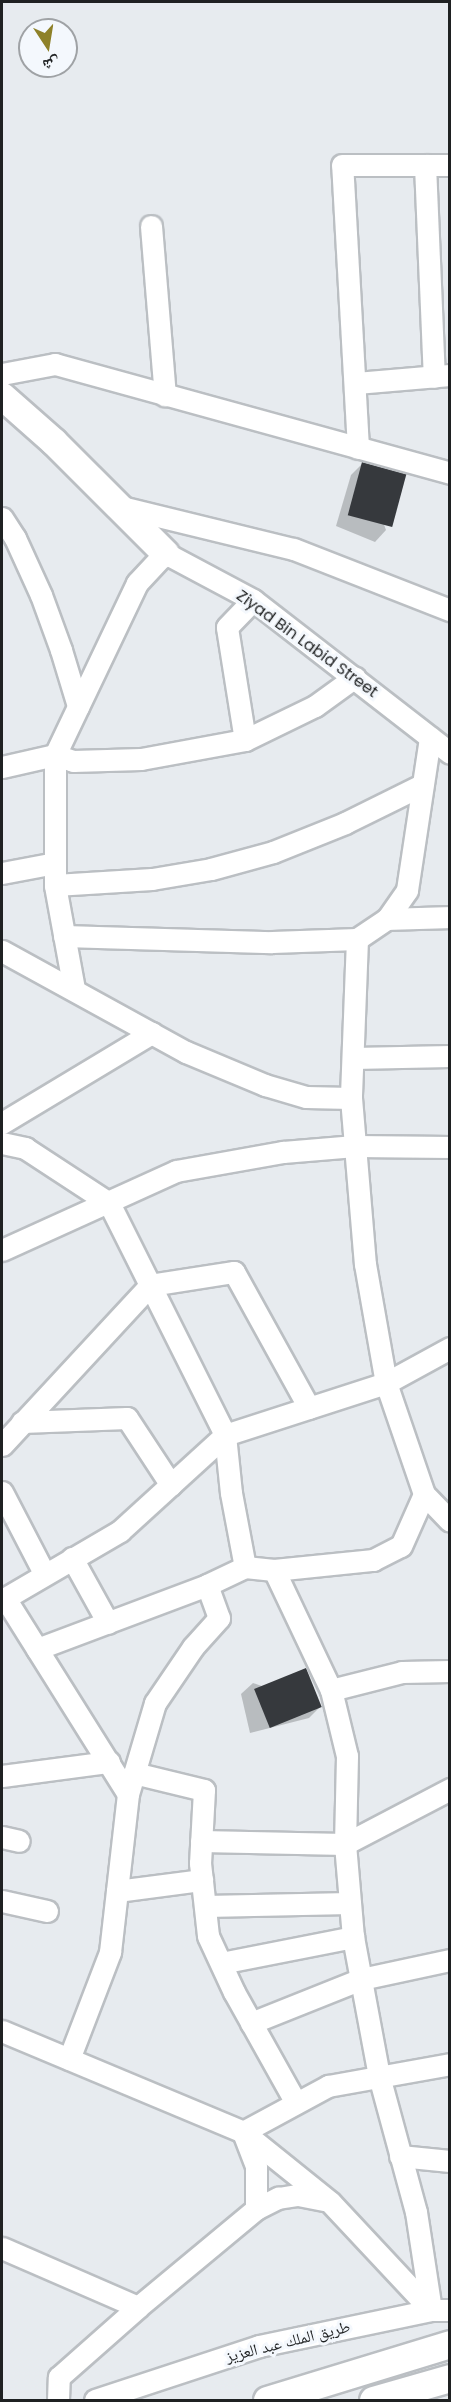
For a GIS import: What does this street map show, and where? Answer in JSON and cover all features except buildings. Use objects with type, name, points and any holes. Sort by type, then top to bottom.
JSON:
[{"type":"main road","name":"Ziyad Bin Labid Street","points":[[2,396],[54,442],[165,553]]},
{"type":"main road","points":[[267,2400],[450,2344]]},
{"type":"main road","points":[[373,2400],[450,2378]]},
{"type":"street","points":[[358,448],[342,165],[450,165]]},
{"type":"street","points":[[356,382],[442,376],[440,276],[425,165]]},
{"type":"street","points":[[151,226],[165,394]]},
{"type":"street","points":[[2,374],[55,364],[450,473]]},
{"type":"street","points":[[117,506],[294,549],[450,610]]},
{"type":"street","points":[[2,518],[15,538],[40,595],[61,650],[78,706]]},
{"type":"street","points":[[74,989],[55,885],[55,755],[137,583],[165,553]]},
{"type":"street","name":"Ziyad Bin Labid Street","points":[[165,553],[254,600],[450,753]]},
{"type":"street","points":[[245,740],[226,627],[254,600]]},
{"type":"street","points":[[2,767],[55,755],[73,761],[141,759],[245,740],[315,706],[355,677]]},
{"type":"street","points":[[64,936],[272,942],[357,939],[387,919],[407,890],[430,738]]},
{"type":"street","points":[[55,885],[152,879],[211,869],[273,852],[345,823],[422,785]]},
{"type":"street","points":[[2,873],[55,863]]},
{"type":"street","points":[[387,919],[450,917]]},
{"type":"street","points":[[357,939],[351,1098],[365,1264],[386,1383],[424,1494],[450,1521]]},
{"type":"street","points":[[2,951],[186,1052],[265,1086],[306,1097],[351,1098]]},
{"type":"street","points":[[2,1123],[152,1033]]},
{"type":"street","points":[[353,1058],[450,1056]]},
{"type":"street","points":[[2,1143],[25,1148],[109,1203],[225,1435],[231,1493],[245,1567]]},
{"type":"street","points":[[2,1250],[176,1171],[283,1152],[355,1146],[450,1147]]},
{"type":"street","points":[[2,1445],[150,1285],[234,1272],[309,1408]]},
{"type":"street","points":[[128,1794],[38,1649],[3,1599],[44,1573],[120,1531],[225,1435],[386,1383],[450,1348]]},
{"type":"street","points":[[22,1422],[127,1418],[171,1485]]},
{"type":"street","points":[[2,1492],[44,1573]]},
{"type":"street","points":[[38,1649],[207,1585],[245,1567],[274,1570],[373,1560],[401,1546],[424,1494]]},
{"type":"street","points":[[72,1558],[108,1623]]},
{"type":"street","points":[[274,1570],[331,1690],[347,1756],[345,1844],[353,1937],[379,2076],[440,2310]]},
{"type":"street","points":[[69,2059],[110,1952],[128,1794],[155,1703],[193,1647],[219,1618],[207,1585]]},
{"type":"street","points":[[331,1690],[402,1672],[450,1671]]},
{"type":"street","points":[[2,1776],[109,1762]]},
{"type":"street","points":[[134,1773],[204,1790],[201,1841],[202,1880],[208,1936],[251,2023],[296,2103]]},
{"type":"street","points":[[201,1841],[345,1844],[450,1789]]},
{"type":"street","points":[[117,1892],[202,1880]]},
{"type":"street","points":[[2,1901],[47,1911]]},
{"type":"street","points":[[205,1906],[350,1903]]},
{"type":"street","points":[[221,1963],[353,1937]]},
{"type":"street","points":[[251,2023],[361,1979],[450,1960]]},
{"type":"street","points":[[2,2031],[243,2132],[330,2202],[440,2310]]},
{"type":"street","points":[[243,2132],[328,2085],[450,2064]]},
{"type":"street","points":[[243,2132],[256,2166],[256,2209]]},
{"type":"street","points":[[400,2156],[450,2161]]},
{"type":"street","points":[[58,2400],[59,2377],[138,2307],[256,2209],[278,2198],[298,2194],[330,2202]]},
{"type":"street","points":[[2,2248],[138,2307]]},
{"type":"street","name":"طريق الملك عبد العزيز","points":[[95,2400],[259,2346],[440,2310]]}]
